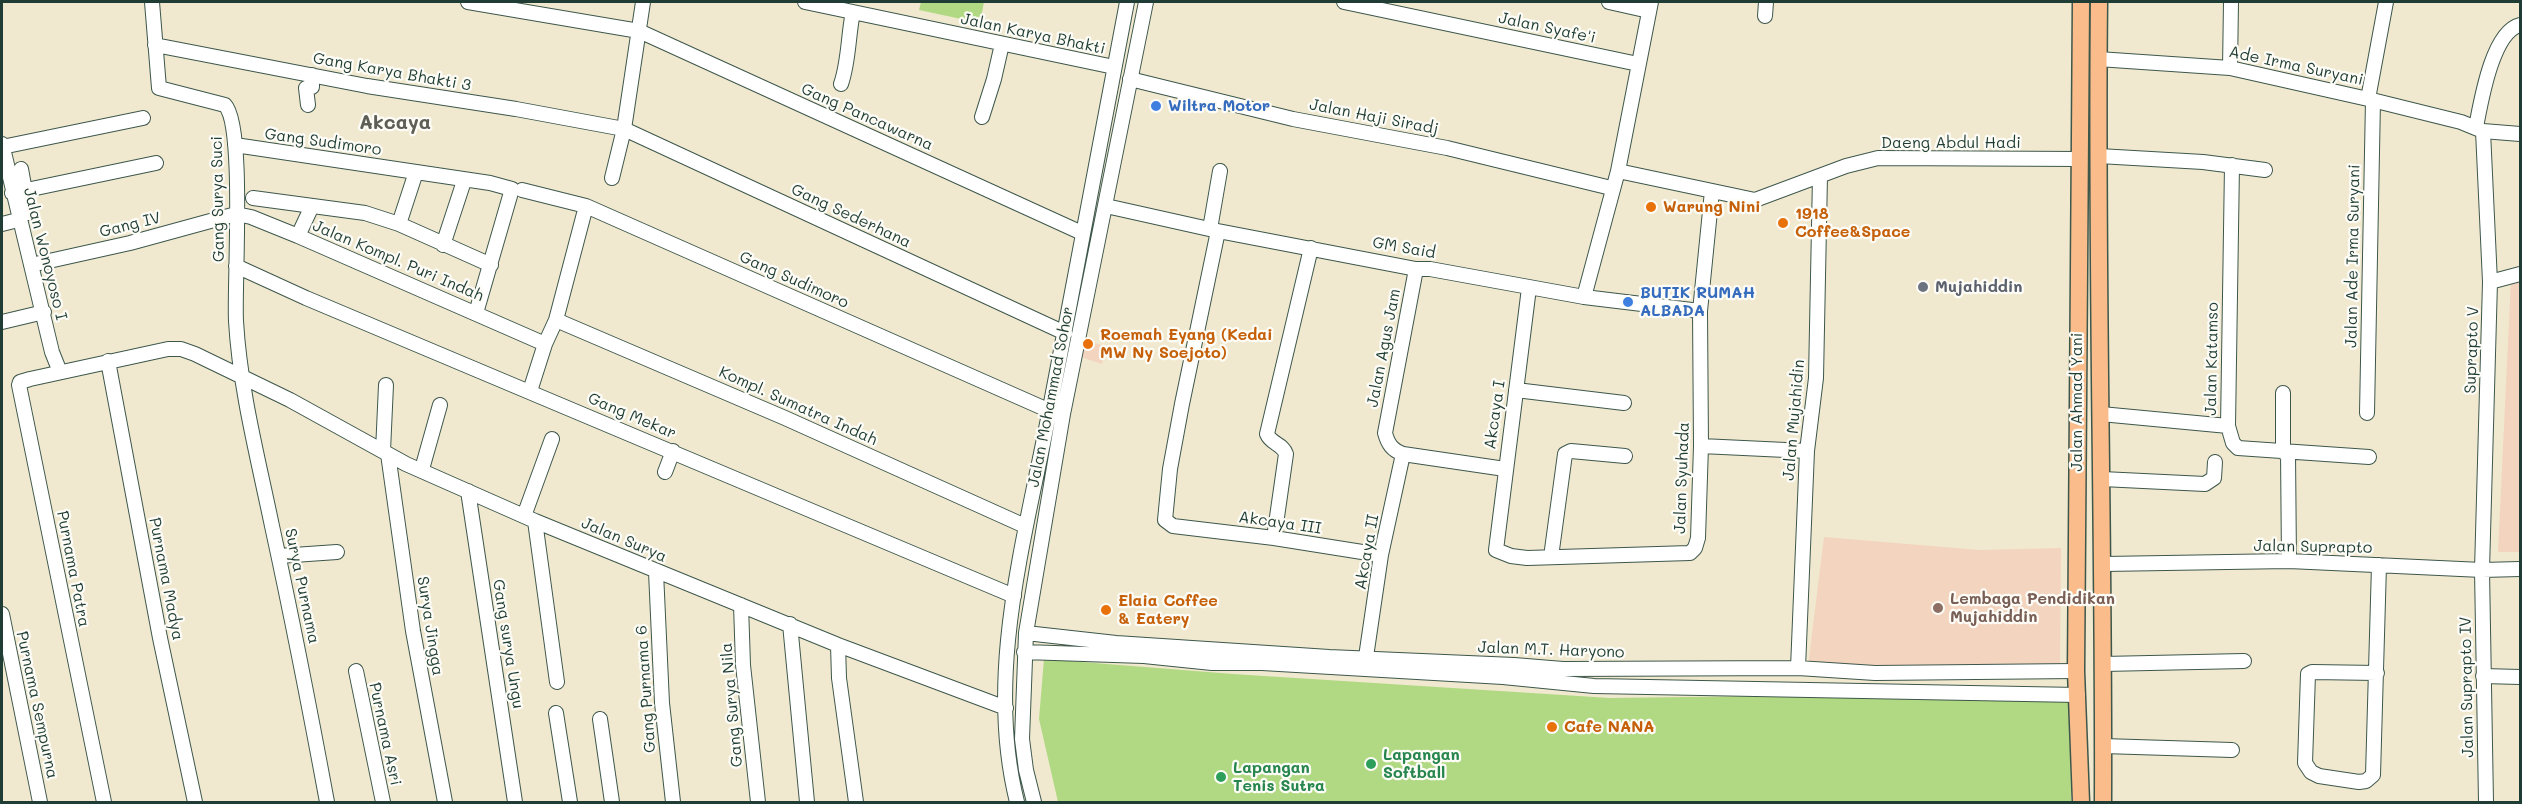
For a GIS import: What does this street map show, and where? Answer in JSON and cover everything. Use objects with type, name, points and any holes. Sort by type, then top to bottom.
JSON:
[{"type":"main road","name":"Jalan Ahmad Yani","points":[[2081,2],[2076,671],[2081,802]]},
{"type":"main road","name":"Jalan Ahmad Yani","points":[[2099,2],[2100,324],[2104,564],[2103,802]]},
{"type":"main road","points":[[2077,323],[2100,324]]},
{"type":"street","name":"Gang Surya Suci","points":[[152,2],[160,90],[227,106],[231,114],[235,145],[236,320],[241,377]]},
{"type":"street","name":"Gang Pancawarna","points":[[468,2],[639,32],[1082,233]]},
{"type":"street","points":[[612,178],[624,129],[643,2]]},
{"type":"street","name":"Jalan Karya Bhakti","points":[[805,2],[831,4],[853,12],[1114,67]]},
{"type":"street","name":"Jalan Mohammad Sohor","points":[[1017,802],[1008,767],[1006,708],[1014,596],[1025,526],[1050,411],[1127,2]]},
{"type":"street","name":"Jalan Mohammad Sohor","points":[[1034,802],[1026,770],[1022,739],[1026,633],[1052,475],[1146,2]]},
{"type":"street","name":"Jalan Syafe'i","points":[[1344,2],[1638,64]]},
{"type":"street","points":[[1584,297],[1611,188],[1618,171],[1650,6],[1609,2]]},
{"type":"street","points":[[1765,16],[1766,2]]},
{"type":"street","points":[[2230,68],[2231,2]]},
{"type":"street","name":"Jalan Ade Irma Suryani","points":[[2367,413],[2370,100],[2386,2]]},
{"type":"street","points":[[841,84],[847,68],[847,41],[853,12]]},
{"type":"street","name":"Suprapto V","points":[[2482,570],[2490,282],[2480,129],[2494,57],[2508,32],[2520,25]]},
{"type":"street","points":[[981,117],[994,80],[1002,44]]},
{"type":"street","name":"Gang Karya Bhakti 3","points":[[155,45],[312,75],[624,129]]},
{"type":"street","name":"Ade Irma Suryani","points":[[2098,59],[2230,68],[2370,100],[2480,129],[2520,134]]},
{"type":"street","points":[[308,105],[306,88],[312,87],[312,75]]},
{"type":"street","name":"Jalan Haji Siradj","points":[[1130,79],[1293,119],[1447,148],[1611,188]]},
{"type":"street","points":[[2,145],[143,118]]},
{"type":"street","name":"Gang Sederhana","points":[[624,129],[1065,333]]},
{"type":"street","name":"Jalan Wonoyoso I","points":[[2,145],[19,192],[31,265],[52,352],[60,372]]},
{"type":"street","name":"Gang Sudimoro","points":[[235,145],[464,181],[490,183],[586,206],[1050,411]]},
{"type":"street","points":[[1099,145],[1117,146]]},
{"type":"street","points":[[2099,156],[2232,165],[2265,170]]},
{"type":"street","name":"Daeng Abdul Hadi","points":[[1618,171],[1755,200],[1846,166],[1878,158],[2080,159]]},
{"type":"street","points":[[21,168],[19,192],[156,163]]},
{"type":"street","name":"Jalan Katamso","points":[[2101,414],[2228,426],[2232,165]]},
{"type":"street","points":[[1214,230],[1220,171]]},
{"type":"street","points":[[399,224],[416,172]]},
{"type":"street","name":"Jalan Mujahidin","points":[[1798,668],[1807,451],[1816,378],[1821,176]]},
{"type":"street","points":[[443,245],[464,181]]},
{"type":"street","points":[[476,313],[517,189]]},
{"type":"street","name":"Jalan Syuhada","points":[[1495,547],[1498,552],[1510,556],[1551,557],[1690,553],[1695,548],[1698,538],[1701,446],[1700,310],[1712,191]]},
{"type":"street","points":[[253,198],[359,211],[399,224],[491,265]]},
{"type":"street","points":[[298,236],[312,206]]},
{"type":"street","points":[[530,391],[545,344],[556,320],[586,206]]},
{"type":"street","name":"GM Said","points":[[1106,206],[1214,230],[1416,269],[1430,269],[1584,297],[1700,310]]},
{"type":"street","name":"Jalan Kompl. Puri Indah","points":[[236,214],[250,217],[298,236],[545,344]]},
{"type":"street","name":"Gang IV","points":[[31,265],[130,243],[236,214]]},
{"type":"street","points":[[2,224],[24,217]]},
{"type":"street","name":"Akcaya III","points":[[1214,230],[1170,469],[1165,517],[1167,522],[1173,526],[1274,538],[1382,555]]},
{"type":"street","points":[[1274,538],[1286,454],[1283,448],[1270,440],[1267,434],[1311,248]]},
{"type":"street","name":"Gang Mekar","points":[[236,266],[306,298],[1014,596]]},
{"type":"street","name":"Jalan Agus Jam","points":[[1403,454],[1392,449],[1384,433],[1416,269]]},
{"type":"street","points":[[2490,282],[2520,274]]},
{"type":"street","name":"Akcaya I","points":[[1495,547],[1529,288]]},
{"type":"street","points":[[2,322],[44,312]]},
{"type":"street","name":"Kompl. Sumatra Indah","points":[[556,320],[785,418],[1025,526]]},
{"type":"street","name":"Jalan Surya","points":[[60,372],[168,349],[181,349],[290,400],[386,453],[530,518],[656,572],[838,645],[1006,708]]},
{"type":"street","name":"Purnama Madya","points":[[108,362],[160,638],[195,802]]},
{"type":"street","name":"Purnama Patra","points":[[60,372],[20,382],[19,385],[104,802]]},
{"type":"street","name":"Surya Purnama","points":[[241,377],[327,802]]},
{"type":"street","name":"Surya Jingga","points":[[386,385],[386,453],[413,631],[446,802]]},
{"type":"street","points":[[1516,390],[1624,403]]},
{"type":"street","points":[[2283,393],[2289,561]]},
{"type":"street","points":[[422,469],[440,405]]},
{"type":"street","points":[[2228,426],[2236,447],[2369,457]]},
{"type":"street","points":[[552,439],[530,518],[557,682]]},
{"type":"street","points":[[1701,446],[1807,451]]},
{"type":"street","points":[[1551,557],[1565,454],[1571,451],[1625,456]]},
{"type":"street","points":[[664,471],[673,452]]},
{"type":"street","points":[[1403,454],[1504,469]]},
{"type":"street","name":"Akcaya II","points":[[1366,657],[1382,555],[1403,454]]},
{"type":"street","points":[[2102,479],[2205,484],[2213,480],[2215,462]]},
{"type":"street","points":[[1036,472],[1052,475]]},
{"type":"street","name":"Gang surya Ungu","points":[[468,491],[516,802]]},
{"type":"street","points":[[279,556],[337,552]]},
{"type":"street","name":"Jalan Suprapto","points":[[2104,564],[2289,561],[2482,570],[2520,569]]},
{"type":"street","points":[[2377,673],[2312,672],[2308,674],[2305,763],[2311,772],[2319,776],[2358,782],[2366,781],[2373,775],[2377,673],[2379,565]]},
{"type":"street","name":"Jalan Suprapto IV","points":[[2482,570],[2482,676],[2486,802]]},
{"type":"street","name":"Gang Purnama 6","points":[[656,572],[662,703],[673,802]]},
{"type":"street","name":"Gang Surya Nila","points":[[741,605],[743,665],[758,802]]},
{"type":"street","name":"Purnama Sempurna","points":[[2,614],[40,802]]},
{"type":"street","points":[[790,624],[807,802]]},
{"type":"street","name":"Jalan M.T. Haryono","points":[[1026,633],[1114,649],[1262,657],[1366,657],[1445,668],[1730,670],[1798,668],[1875,673],[2076,671]]},
{"type":"street","points":[[838,645],[839,678],[856,802]]},
{"type":"street","points":[[1024,652],[1114,649]]},
{"type":"street","points":[[1262,657],[1445,668],[1503,677],[1594,686],[2078,694]]},
{"type":"street","points":[[2103,664],[2244,661]]},
{"type":"street","points":[[1730,670],[1730,688]]},
{"type":"street","name":"Purnama Asri","points":[[356,671],[383,802]]},
{"type":"street","points":[[1875,673],[1877,691]]},
{"type":"street","points":[[2482,676],[2520,677]]},
{"type":"street","points":[[556,713],[570,802]]},
{"type":"street","points":[[600,719],[612,802]]},
{"type":"street","points":[[2103,746],[2232,750]]},
{"type":"street","points":[[1008,767],[1026,770]]},
{"type":"shaded area","points":[[2520,278],[2520,552],[2498,552],[2511,280]]},
{"type":"shaded area","points":[[1080,338],[1107,347],[1102,364],[1075,355]]},
{"type":"shaded area","name":"Lembaga Pendidikan Mujahiddin","points":[[1824,537],[1979,550],[2061,548],[2060,668],[1808,666]]},
{"type":"green space","points":[[921,2],[984,2],[980,23],[919,10]]},
{"type":"green space","points":[[1044,659],[1233,674],[1610,698],[2070,692],[2071,802],[1058,802],[1039,719]]},
{"type":"place","name":"Wiltra Motor","points":[[1156,106]]},
{"type":"place","name":"Warung Nini","points":[[1651,207]]},
{"type":"place","name":"1918 Coffee&Space","points":[[1783,223]]},
{"type":"place","name":"Mujahiddin","points":[[1923,287]]},
{"type":"place","name":"BUTIK RUMAH ALBADA","points":[[1628,302]]},
{"type":"place","name":"Roemah Eyang (Kedai MW Ny Soejoto)","points":[[1088,344]]},
{"type":"place","name":"Lembaga Pendidikan Mujahiddin","points":[[1938,608]]},
{"type":"place","name":"Elaia Coffee & Eatery","points":[[1106,610]]},
{"type":"place","name":"Cafe NANA","points":[[1552,727]]},
{"type":"place","name":"Lapangan Softball","points":[[1371,764]]},
{"type":"place","name":"Lapangan Tenis Sutra","points":[[1221,777]]},
{"type":"district","name":"Akcaya","points":[[395,123]]}]
